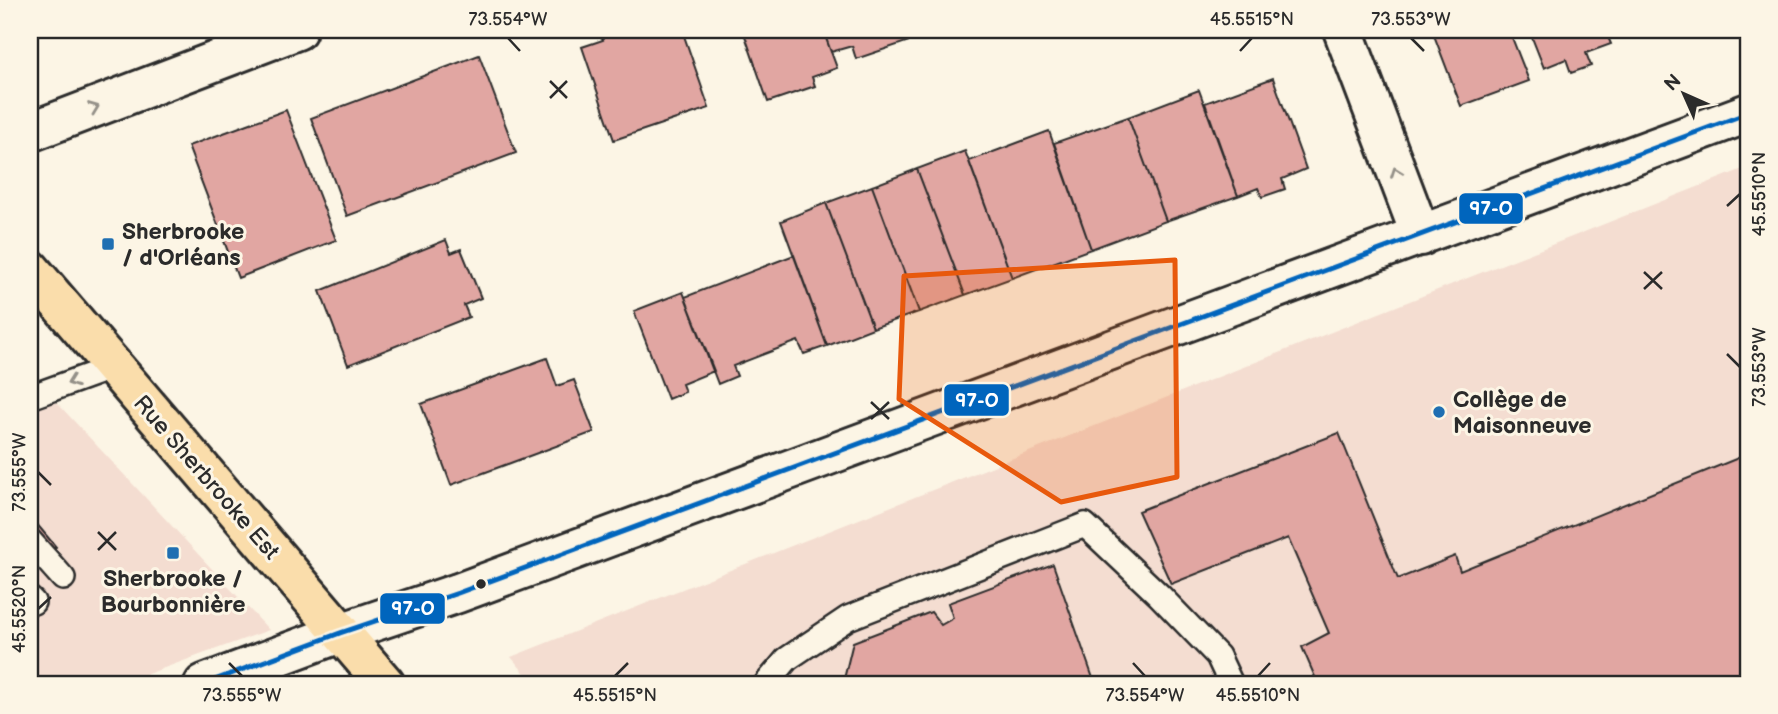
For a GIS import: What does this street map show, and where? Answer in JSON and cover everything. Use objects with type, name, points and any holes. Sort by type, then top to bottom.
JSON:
[{"type":"main road","name":"Rue Sherbrooke Est","points":[[30,269],[385,684]]},
{"type":"street","points":[[30,132],[297,30]]},
{"type":"street","points":[[1343,30],[1421,236]]},
{"type":"street","points":[[204,684],[340,633],[433,602],[1748,113]]},
{"type":"lane","points":[[30,397],[113,368]]},
{"type":"lane","points":[[766,684],[787,659],[848,618],[1085,525],[1218,656],[1231,684]]},
{"type":"lane","points":[[30,541],[62,578]]},
{"type":"highlighted area","points":[[1175,260],[1177,477],[1061,502],[899,399],[904,276]]},
{"type":"shaded area","name":"Collège de Maisonneuve","points":[[1748,167],[1748,684],[534,684],[511,657]]},
{"type":"shaded area","points":[[31,375],[269,630],[120,684],[30,684]]},
{"type":"building","points":[[602,30],[682,30],[709,108],[614,140],[582,47],[603,40],[599,31]]},
{"type":"building","points":[[743,30],[823,30],[837,68],[812,77],[815,86],[768,102]]},
{"type":"building","points":[[823,30],[925,30],[927,35],[856,59],[852,46],[831,52]]},
{"type":"building","points":[[1432,30],[1509,30],[1529,81],[1461,106]]},
{"type":"building","points":[[1529,30],[1605,30],[1611,44],[1586,53],[1591,66],[1571,73],[1566,59],[1544,68]]},
{"type":"building","points":[[479,55],[516,153],[347,216],[311,118]]},
{"type":"building","points":[[1273,78],[1306,169],[1282,179],[1285,189],[1262,197],[1258,188],[1238,196],[1205,103]]},
{"type":"building","points":[[1199,90],[1238,196],[1166,221],[1128,117]]},
{"type":"building","points":[[286,110],[336,240],[238,278],[188,146]]},
{"type":"building","points":[[1128,117],[1166,221],[1091,249],[1054,143]]},
{"type":"building","points":[[1049,131],[1091,249],[1012,278],[969,161]]},
{"type":"building","points":[[965,151],[1012,278],[965,295],[917,169]]},
{"type":"building","points":[[917,169],[965,295],[919,312],[872,186]]},
{"type":"building","points":[[872,186],[919,312],[873,328],[826,203]]},
{"type":"building","points":[[826,203],[873,328],[827,346],[781,221]]},
{"type":"building","points":[[446,240],[451,253],[461,249],[481,298],[464,305],[469,317],[348,365],[320,291]]},
{"type":"building","points":[[794,255],[827,346],[804,354],[798,341],[733,366],[737,376],[718,384],[685,297]]},
{"type":"building","points":[[683,292],[714,371],[682,384],[685,392],[668,399],[634,311]]},
{"type":"building","points":[[547,358],[557,386],[574,380],[594,432],[451,485],[421,404]]},
{"type":"building","points":[[1339,433],[1398,579],[1455,556],[1460,571],[1748,454],[1748,684],[1318,684],[1302,647],[1329,633],[1288,538],[1171,584],[1138,511]]},
{"type":"building","points":[[30,516],[56,547],[30,569]]},
{"type":"building","points":[[1053,564],[1095,684],[848,684],[844,679],[853,642],[931,612],[941,625],[953,618],[948,603]]},
{"type":"transit line","name":"97-O","points":[[204,684],[340,633],[458,593],[1748,113]]},
{"type":"place","name":"Sherbrooke / d'Orléans","points":[[108,244]]},
{"type":"place","name":"Collège de Maisonneuve","points":[[1439,412]]},
{"type":"place","name":"Sherbrooke / Bourbonnière","points":[[173,553]]}]
